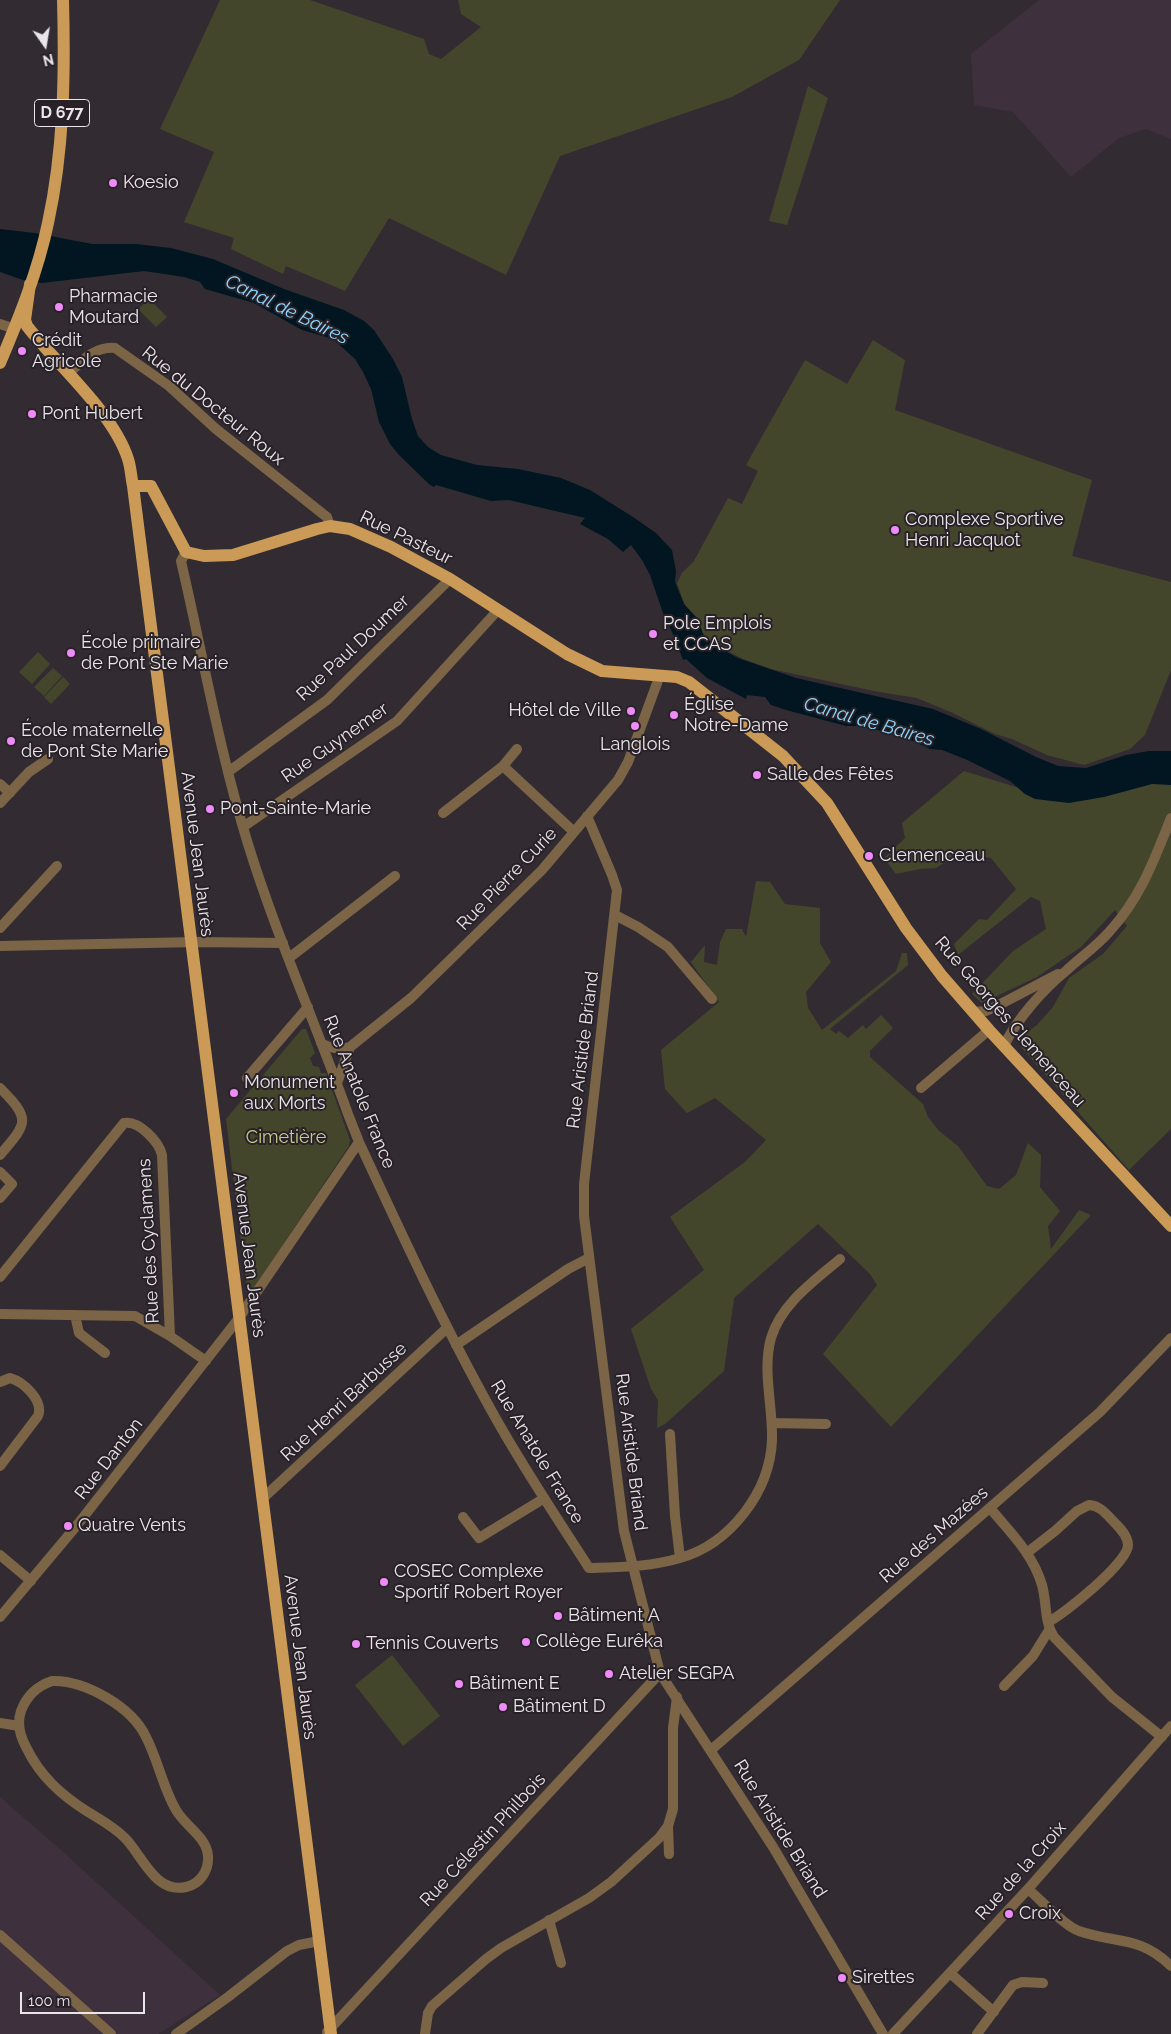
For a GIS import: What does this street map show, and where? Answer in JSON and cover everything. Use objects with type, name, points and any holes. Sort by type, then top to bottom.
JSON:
[{"type":"main road","name":"D 677","points":[[21,328],[30,284],[48,224],[61,136],[65,72],[63,0]]},
{"type":"main road","name":"Avenue Jean Jaurès","points":[[21,328],[35,337],[54,356],[100,411],[119,440],[128,460],[133,486],[319,1941],[329,2032]]},
{"type":"main road","name":"Avenue Jean Jaurès","points":[[21,328],[54,356]]},
{"type":"main road","points":[[0,363],[21,328]]},
{"type":"main road","points":[[133,486],[151,486],[186,552]]},
{"type":"main road","name":"Rue Pasteur","points":[[186,552],[204,556],[233,555],[330,526],[350,528],[391,547],[450,579],[567,654],[602,671],[677,677]]},
{"type":"main road","name":"Rue Georges Clemenceau","points":[[677,677],[695,687],[778,750],[827,803],[906,928],[942,976],[989,1030],[1171,1226]]},
{"type":"street","points":[[0,324],[21,328]]},
{"type":"street","name":"Rue du Docteur Roux","points":[[69,373],[94,352],[107,347],[115,348],[169,386],[216,429],[327,517],[330,526]]},
{"type":"street","name":"Rue Anatole France","points":[[186,552],[181,561],[228,772],[244,828],[283,942],[359,1142],[447,1328],[495,1418],[543,1499],[589,1568],[632,1567]]},
{"type":"street","name":"Rue Paul Doumer","points":[[228,772],[327,700],[450,579]]},
{"type":"street","name":"Rue Guynemer","points":[[244,828],[397,721],[498,610]]},
{"type":"street","name":"Rue Pierre Curie","points":[[350,1048],[410,998],[542,870],[618,780],[625,768],[660,675]]},
{"type":"street","points":[[443,813],[503,766],[517,749]]},
{"type":"street","points":[[0,803],[29,772],[48,759]]},
{"type":"street","points":[[503,766],[574,832]]},
{"type":"street","points":[[0,784],[10,793]]},
{"type":"street","name":"Rue Aristide Briand","points":[[587,816],[616,883],[617,890],[584,1184],[584,1216],[624,1531],[632,1567],[660,1673],[773,1847],[883,2034]]},
{"type":"street","points":[[1004,1046],[1019,1020],[1066,970],[1089,952],[1123,915],[1145,882],[1171,818]]},
{"type":"street","points":[[0,928],[57,866]]},
{"type":"street","points":[[289,958],[395,876]]},
{"type":"street","points":[[615,915],[638,927],[668,947],[712,999]]},
{"type":"street","points":[[0,946],[283,942]]},
{"type":"street","points":[[974,1012],[986,1011],[995,1007],[1066,970]]},
{"type":"street","points":[[247,1078],[308,1007]]},
{"type":"street","points":[[921,1088],[989,1030]]},
{"type":"street","points":[[321,1043],[337,1049],[344,1050],[350,1048]]},
{"type":"street","points":[[337,1084],[350,1048]]},
{"type":"street","points":[[0,1088],[16,1104],[22,1113],[23,1122],[20,1131],[0,1155]]},
{"type":"street","name":"Rue des Cyclamens","points":[[0,1277],[124,1123],[130,1122],[138,1125],[160,1148],[162,1155],[170,1336]]},
{"type":"street","name":"Rue Danton","points":[[0,1617],[140,1447],[239,1318],[359,1142]]},
{"type":"street","points":[[0,1172],[12,1184],[0,1198]]},
{"type":"street","points":[[456,1345],[568,1269],[589,1258]]},
{"type":"street","points":[[632,1567],[680,1558],[710,1545],[751,1504],[766,1472],[772,1442],[767,1372],[768,1354],[777,1324],[794,1300],[840,1259]]},
{"type":"street","points":[[0,1314],[135,1316],[206,1360]]},
{"type":"street","points":[[75,1315],[79,1332],[105,1353]]},
{"type":"street","name":"Rue Henri Barbusse","points":[[262,1499],[447,1328]]},
{"type":"street","name":"Rue des Mazées","points":[[711,1750],[1100,1412],[1171,1338]]},
{"type":"street","points":[[0,1382],[10,1378],[22,1383],[37,1401],[40,1410],[38,1416],[0,1466]]},
{"type":"street","points":[[772,1423],[826,1424]]},
{"type":"street","points":[[670,1434],[674,1516],[680,1558]]},
{"type":"street","points":[[464,1517],[479,1538],[543,1499]]},
{"type":"street","points":[[1004,1686],[1034,1656],[1048,1626],[1084,1596],[1118,1563],[1127,1551],[1127,1540],[1125,1534],[1101,1509],[1089,1505],[1076,1511],[1055,1531],[1028,1552]]},
{"type":"street","points":[[990,1508],[1028,1552],[1042,1585],[1048,1626],[1059,1643],[1112,1697],[1162,1737]]},
{"type":"street","points":[[0,1556],[31,1581]]},
{"type":"street","name":"Rue Célestin Philbois","points":[[329,2032],[660,1673]]},
{"type":"street","points":[[63,1681],[83,1686],[108,1699],[124,1711],[142,1729],[146,1736],[175,1808],[205,1846],[208,1854],[207,1868],[199,1880],[188,1887],[180,1888],[167,1886],[160,1882],[136,1850],[117,1831],[66,1797],[44,1776],[34,1763],[22,1740],[19,1726],[20,1713],[28,1697],[35,1689],[52,1682],[63,1681]]},
{"type":"street","points":[[669,1854],[668,1826],[673,1809],[673,1728],[677,1698]]},
{"type":"street","points":[[673,1728],[679,1721],[689,1715]]},
{"type":"street","points":[[0,1723],[19,1726]]},
{"type":"street","name":"Rue de la Croix","points":[[893,2034],[1028,1889],[1171,1726]]},
{"type":"street","points":[[425,2034],[428,2013],[432,2006],[486,1959],[524,1934],[589,1898],[611,1882],[652,1844],[668,1826]]},
{"type":"street","points":[[1028,1889],[1076,1931],[1134,1942],[1157,1954],[1171,1966]]},
{"type":"street","points":[[549,1920],[561,1964]]},
{"type":"street","points":[[0,1935],[111,2034]]},
{"type":"street","points":[[176,2034],[228,1997],[287,1951],[299,1945],[319,1941]]},
{"type":"street","points":[[950,1973],[994,2012]]},
{"type":"street","points":[[977,2034],[1013,1985],[1022,1982],[1043,1983]]},
{"type":"shaded area","points":[[1039,0],[1171,0],[1171,139],[1146,129],[1119,138],[1071,177],[1013,112],[974,105],[971,54]]},
{"type":"shaded area","points":[[0,1797],[220,1995],[158,2034],[0,2034]]},
{"type":"green space","points":[[220,0],[310,0],[424,39],[429,54],[441,59],[481,27],[461,14],[458,0],[840,0],[799,60],[732,97],[560,156],[506,275],[389,218],[345,291],[286,266],[283,274],[231,249],[234,238],[184,222],[214,152],[160,129]]},
{"type":"green space","points":[[808,86],[828,98],[787,225],[769,221]]},
{"type":"green space","points":[[149,299],[167,317],[156,327],[138,309]]},
{"type":"green space","name":"Complexe Sportive Henri Jacquot","points":[[873,340],[905,360],[895,410],[1092,480],[1072,556],[1171,582],[1171,670],[1145,735],[1130,749],[1084,765],[1047,755],[1012,739],[995,734],[917,698],[874,691],[771,669],[743,659],[714,644],[700,631],[684,603],[677,583],[682,573],[694,561],[728,498],[742,504],[758,471],[746,465],[805,360],[847,384]]},
{"type":"green space","points":[[38,652],[50,664],[32,684],[19,672]]},
{"type":"green space","points":[[53,668],[62,676],[44,696],[34,687]]},
{"type":"green space","points":[[63,677],[70,684],[51,704],[44,697]]},
{"type":"green space","points":[[1171,767],[1171,1129],[1129,1170],[1021,1047],[1021,1037],[1037,1025],[1053,1007],[1069,978],[1103,954],[1127,926],[1115,910],[1081,947],[1037,977],[982,1003],[972,994],[1013,951],[1046,929],[1040,901],[1031,897],[958,955],[954,944],[979,919],[987,920],[1016,889],[991,858],[966,854],[950,859],[936,868],[896,874],[884,858],[905,838],[902,823],[964,771],[1058,800]]},
{"type":"green space","points":[[756,881],[770,882],[785,904],[820,908],[820,943],[831,962],[806,992],[808,1008],[822,1030],[896,971],[902,953],[907,953],[908,965],[830,1029],[836,1034],[839,1031],[848,1038],[863,1025],[866,1029],[881,1015],[893,1028],[870,1051],[870,1057],[923,1104],[928,1117],[939,1131],[958,1146],[987,1186],[999,1189],[1016,1175],[1028,1143],[1041,1155],[1040,1187],[1060,1211],[1048,1226],[1051,1249],[1079,1210],[1091,1215],[891,1427],[823,1354],[877,1285],[870,1274],[818,1224],[734,1298],[724,1371],[665,1424],[657,1428],[658,1400],[651,1389],[631,1329],[704,1270],[670,1217],[745,1162],[766,1140],[715,1098],[687,1113],[665,1089],[661,1050],[719,1002],[691,962],[705,945],[704,962],[717,965],[720,942],[726,929],[742,929],[746,937]]},
{"type":"green space","name":"Cimetière","points":[[302,1029],[306,1029],[315,1053],[310,1058],[313,1066],[319,1067],[321,1073],[326,1073],[350,1140],[349,1146],[251,1292],[247,1291],[226,1119]]},
{"type":"green space","points":[[392,1655],[440,1716],[403,1746],[355,1685]]},
{"type":"water","name":"Canal de Baires","points":[[0,229],[35,233],[92,244],[136,244],[171,248],[213,259],[284,289],[344,310],[364,321],[374,330],[393,359],[402,377],[418,436],[428,447],[441,455],[477,465],[518,469],[561,478],[590,490],[633,517],[656,533],[672,550],[676,571],[675,582],[684,604],[698,619],[703,634],[714,645],[738,658],[796,678],[933,709],[981,729],[1058,766],[1086,768],[1126,755],[1149,751],[1171,751],[1171,785],[1152,784],[1104,797],[1069,803],[1035,799],[1025,794],[1010,781],[965,759],[942,750],[930,749],[902,736],[860,726],[846,726],[786,710],[771,705],[765,697],[747,695],[746,699],[707,678],[686,659],[683,660],[664,616],[650,575],[631,545],[623,552],[608,539],[580,524],[585,518],[509,500],[491,501],[436,485],[434,487],[430,485],[390,444],[379,422],[371,389],[363,372],[355,359],[333,339],[302,330],[254,303],[205,289],[200,282],[184,277],[144,271],[42,283],[23,280],[0,272]]},
{"type":"place","name":"Koesio","points":[[113,183]]},
{"type":"place","name":"Pharmacie Moutard","points":[[59,307]]},
{"type":"place","name":"Crédit Agricole","points":[[22,351]]},
{"type":"place","name":"Pont Hubert","points":[[32,414]]},
{"type":"place","name":"Complexe Sportive Henri Jacquot","points":[[895,530]]},
{"type":"place","name":"Pole Emplois et CCAS","points":[[653,634]]},
{"type":"place","name":"École primaire de Pont Ste Marie","points":[[71,653]]},
{"type":"place","name":"Hôtel de Ville","points":[[631,711]]},
{"type":"place","name":"Église Notre-Dame","points":[[674,715]]},
{"type":"place","name":"Langlois","points":[[635,726]]},
{"type":"place","name":"École maternelle de Pont Ste Marie","points":[[11,741]]},
{"type":"place","name":"Salle des Fêtes","points":[[757,775]]},
{"type":"place","name":"Pont-Sainte-Marie","points":[[210,809]]},
{"type":"place","name":"Clemenceau","points":[[869,856]]},
{"type":"place","name":"Monument aux Morts","points":[[234,1093]]},
{"type":"place","name":"Quatre Vents","points":[[68,1526]]},
{"type":"place","name":"COSEC Complexe Sportif Robert Royer","points":[[384,1582]]},
{"type":"place","name":"Bâtiment A","points":[[558,1616]]},
{"type":"place","name":"Collège Eurêka","points":[[526,1642]]},
{"type":"place","name":"Tennis Couverts","points":[[356,1644]]},
{"type":"place","name":"Atelier SEGPA","points":[[609,1674]]},
{"type":"place","name":"Bâtiment E","points":[[459,1684]]},
{"type":"place","name":"Bâtiment D","points":[[503,1707]]},
{"type":"place","name":"Croix","points":[[1009,1914]]},
{"type":"place","name":"Sirettes","points":[[842,1978]]}]
